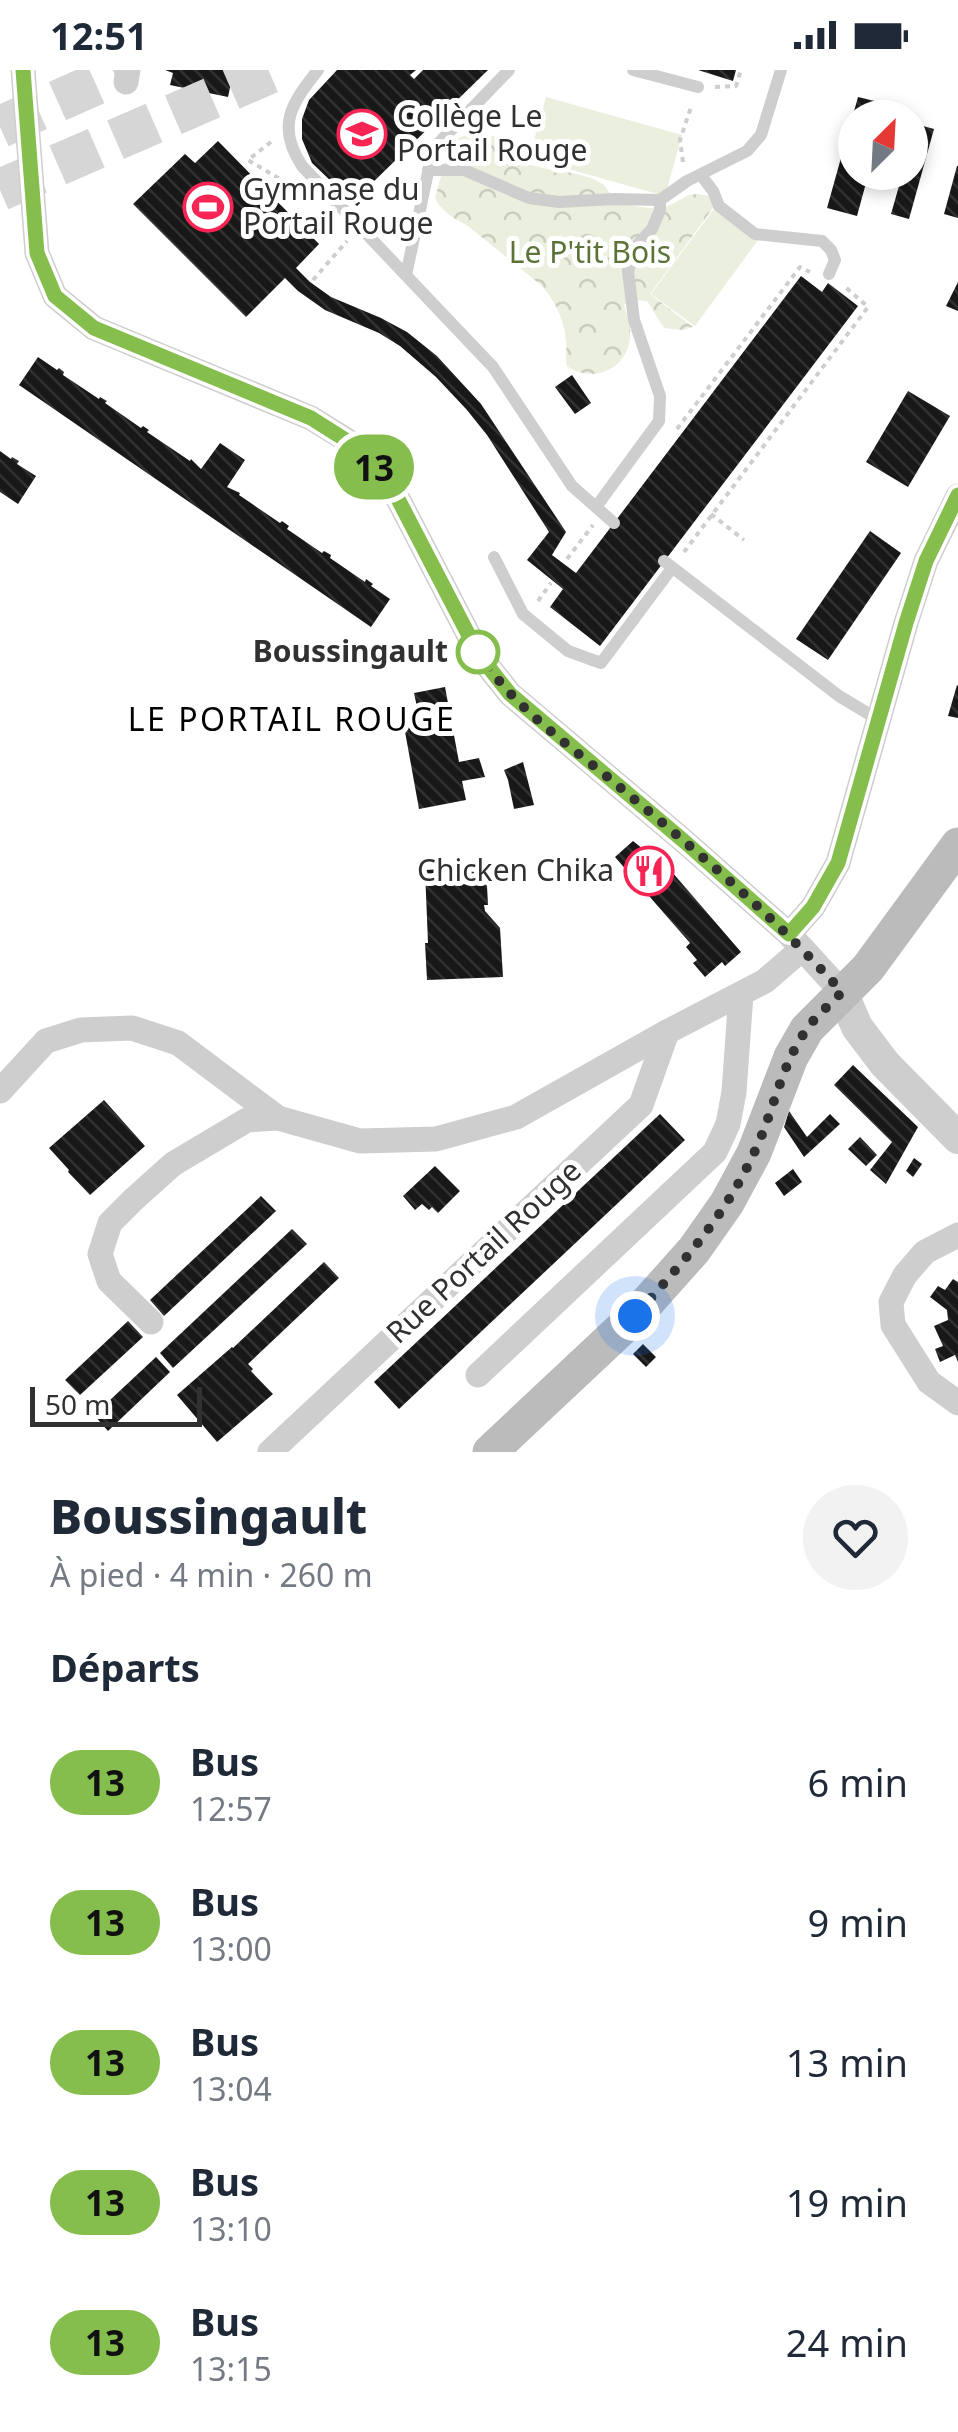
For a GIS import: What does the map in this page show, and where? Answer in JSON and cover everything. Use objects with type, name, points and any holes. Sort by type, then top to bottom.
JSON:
[{"type":"main road","points":[[490,1452],[635,1316],[694,1250],[727,1203],[754,1154],[807,1028],[868,968],[958,844]]},
{"type":"street","points":[[23,70],[37,253],[55,296],[94,328],[311,418],[360,449],[398,499],[479,655],[510,694],[685,842],[795,942],[842,992],[857,1026],[885,1064],[958,1138]]},
{"type":"street","points":[[151,1322],[109,1281],[100,1254],[110,1223],[173,1164],[247,1120],[278,1118],[360,1140],[436,1139],[516,1116],[765,981],[795,942],[838,863],[926,561],[958,496]]},
{"type":"street","points":[[478,1375],[714,1152],[728,1124],[734,1092],[741,994]]},
{"type":"street","points":[[0,1091],[46,1041],[81,1030],[132,1028],[178,1043],[278,1118]]},
{"type":"street","name":"Rue Portail Rouge","points":[[270,1452],[641,1105],[667,1032]]},
{"type":"street","points":[[958,1236],[926,1252],[905,1275],[891,1302],[893,1326],[928,1382],[958,1403]]},
{"type":"lane","points":[[318,70],[292,110],[286,130],[291,150],[493,366],[572,486],[604,515],[658,421],[660,396],[634,320],[628,270],[636,246],[652,229],[660,200]]},
{"type":"lane","points":[[406,275],[433,149],[509,70]]},
{"type":"lane","points":[[633,70],[698,88]]},
{"type":"lane","points":[[428,170],[464,170],[529,198],[559,202],[660,200],[747,151],[760,135],[781,70]]},
{"type":"lane","points":[[702,175],[719,206],[755,234],[822,241],[835,260],[833,277]]},
{"type":"lane","points":[[494,558],[523,614],[568,651],[600,663],[668,565],[838,696],[879,720]]},
{"type":"path","points":[[686,182],[680,140],[698,88],[736,86],[741,70]]},
{"type":"path","points":[[248,160],[286,130]]},
{"type":"path","points":[[313,280],[360,227]]},
{"type":"path","points":[[670,438],[800,267],[822,278],[833,277],[868,307],[689,545]]},
{"type":"path","points":[[711,514],[744,540]]},
{"type":"path","points":[[567,559],[604,515]]},
{"type":"path","points":[[537,602],[551,583]]},
{"type":"green space","points":[[546,97],[682,135],[665,196],[529,158]]},
{"type":"green space","name":"Le P'tit Bois","points":[[472,132],[497,137],[505,150],[528,164],[599,182],[629,205],[662,208],[693,194],[710,197],[713,208],[650,294],[693,327],[664,328],[647,301],[629,300],[624,305],[630,327],[629,343],[619,362],[600,373],[589,374],[567,366],[561,318],[542,286],[449,214],[435,198],[449,147]]},
{"type":"green space","points":[[714,209],[758,240],[695,326],[651,294]]},
{"type":"building","points":[[165,70],[234,70],[228,97],[170,85],[173,73]]},
{"type":"building","name":"Collège Le Portail Rouge","points":[[337,70],[416,70],[410,75],[414,79],[423,70],[488,70],[363,192],[368,196],[357,206],[312,163],[302,139],[302,119],[309,100]]},
{"type":"building","points":[[698,70],[736,70],[733,81]]},
{"type":"building","points":[[928,127],[934,129],[928,151]]},
{"type":"building","points":[[218,141],[319,244],[296,268],[310,282],[331,297],[407,332],[437,356],[481,404],[566,532],[552,555],[576,573],[801,276],[822,292],[828,283],[858,306],[600,646],[550,607],[563,589],[527,560],[549,532],[487,435],[436,377],[400,346],[325,310],[285,278],[246,317],[133,204],[185,154],[195,163]]},
{"type":"building","points":[[958,166],[958,218],[944,214]]},
{"type":"building","points":[[838,169],[838,190],[864,190],[857,216],[827,208]]},
{"type":"building","points":[[898,190],[917,190],[909,219],[891,214]]},
{"type":"building","points":[[958,282],[958,311],[946,306]]},
{"type":"building","points":[[38,357],[201,469],[220,443],[245,460],[227,487],[282,521],[289,526],[287,529],[331,555],[330,558],[390,599],[371,627],[19,385]]},
{"type":"building","points":[[572,375],[591,403],[575,414],[555,387]]},
{"type":"building","points":[[908,391],[950,416],[908,487],[866,462]]},
{"type":"building","points":[[0,451],[36,476],[18,504],[0,492]]},
{"type":"building","points":[[870,531],[901,553],[828,660],[796,639]]},
{"type":"building","points":[[958,686],[958,718],[948,716]]},
{"type":"building","points":[[445,687],[459,762],[479,758],[485,777],[462,781],[466,800],[419,809],[402,715],[421,711],[414,693]]},
{"type":"building","points":[[523,762],[534,805],[514,809],[504,770]]},
{"type":"building","points":[[633,841],[672,872],[741,952],[725,966],[722,962],[705,977],[693,963],[697,960],[686,947],[690,943],[615,857]]},
{"type":"building","points":[[486,867],[488,905],[484,905],[500,928],[503,977],[427,980],[425,870]]},
{"type":"building","points":[[853,1065],[918,1127],[886,1184],[870,1170],[892,1142],[834,1085]]},
{"type":"building","points":[[104,1100],[145,1146],[90,1195],[49,1148]]},
{"type":"building","points":[[789,1111],[807,1137],[830,1114],[840,1124],[804,1157],[784,1127]]},
{"type":"building","points":[[660,1114],[685,1140],[399,1409],[374,1382]]},
{"type":"building","points":[[860,1137],[877,1155],[866,1166],[848,1149]]},
{"type":"building","points":[[914,1158],[922,1164],[913,1177],[906,1171]]},
{"type":"building","points":[[435,1166],[460,1191],[438,1213],[422,1204],[415,1210],[403,1196]]},
{"type":"building","points":[[793,1169],[802,1182],[784,1196],[775,1183]]},
{"type":"building","points":[[261,1196],[276,1211],[164,1316],[150,1300]]},
{"type":"building","points":[[292,1229],[307,1244],[173,1368],[160,1353]]},
{"type":"building","points":[[324,1262],[339,1278],[248,1364],[273,1394],[217,1442],[177,1395]]},
{"type":"building","points":[[953,1279],[958,1282],[958,1362],[955,1355],[940,1362],[935,1349],[943,1346],[934,1326],[948,1320],[947,1310],[930,1297],[938,1286],[945,1290]]},
{"type":"building","points":[[128,1321],[143,1337],[80,1395],[65,1380]]},
{"type":"building","points":[[643,1344],[656,1357],[646,1367],[633,1354]]},
{"type":"building","points":[[156,1357],[170,1372],[108,1431],[94,1415]]},
{"type":"tunnel","points":[[0,127],[127,70]]},
{"type":"tunnel","points":[[0,190],[276,70]]},
{"type":"bus line","name":"13","points":[[23,70],[37,253],[55,296],[94,328],[311,418],[360,449],[398,499],[479,655],[510,694],[789,934],[813,907],[838,863],[926,561],[958,495]]},
{"type":"place","name":"Collège Le Portail Rouge","points":[[362,134]]},
{"type":"place","name":"Gymnase du Portail Rouge","points":[[208,207]]},
{"type":"place","name":"Boussingault","points":[[478,652]]},
{"type":"place","name":"Chicken Chika","points":[[649,871]]},
{"type":"district","name":"LE PORTAIL ROUGE","points":[[292,720]]},
{"type":"route","points":[[478,652],[510,694],[789,934],[842,992],[807,1028],[754,1154],[727,1203],[694,1250],[635,1316]]}]
